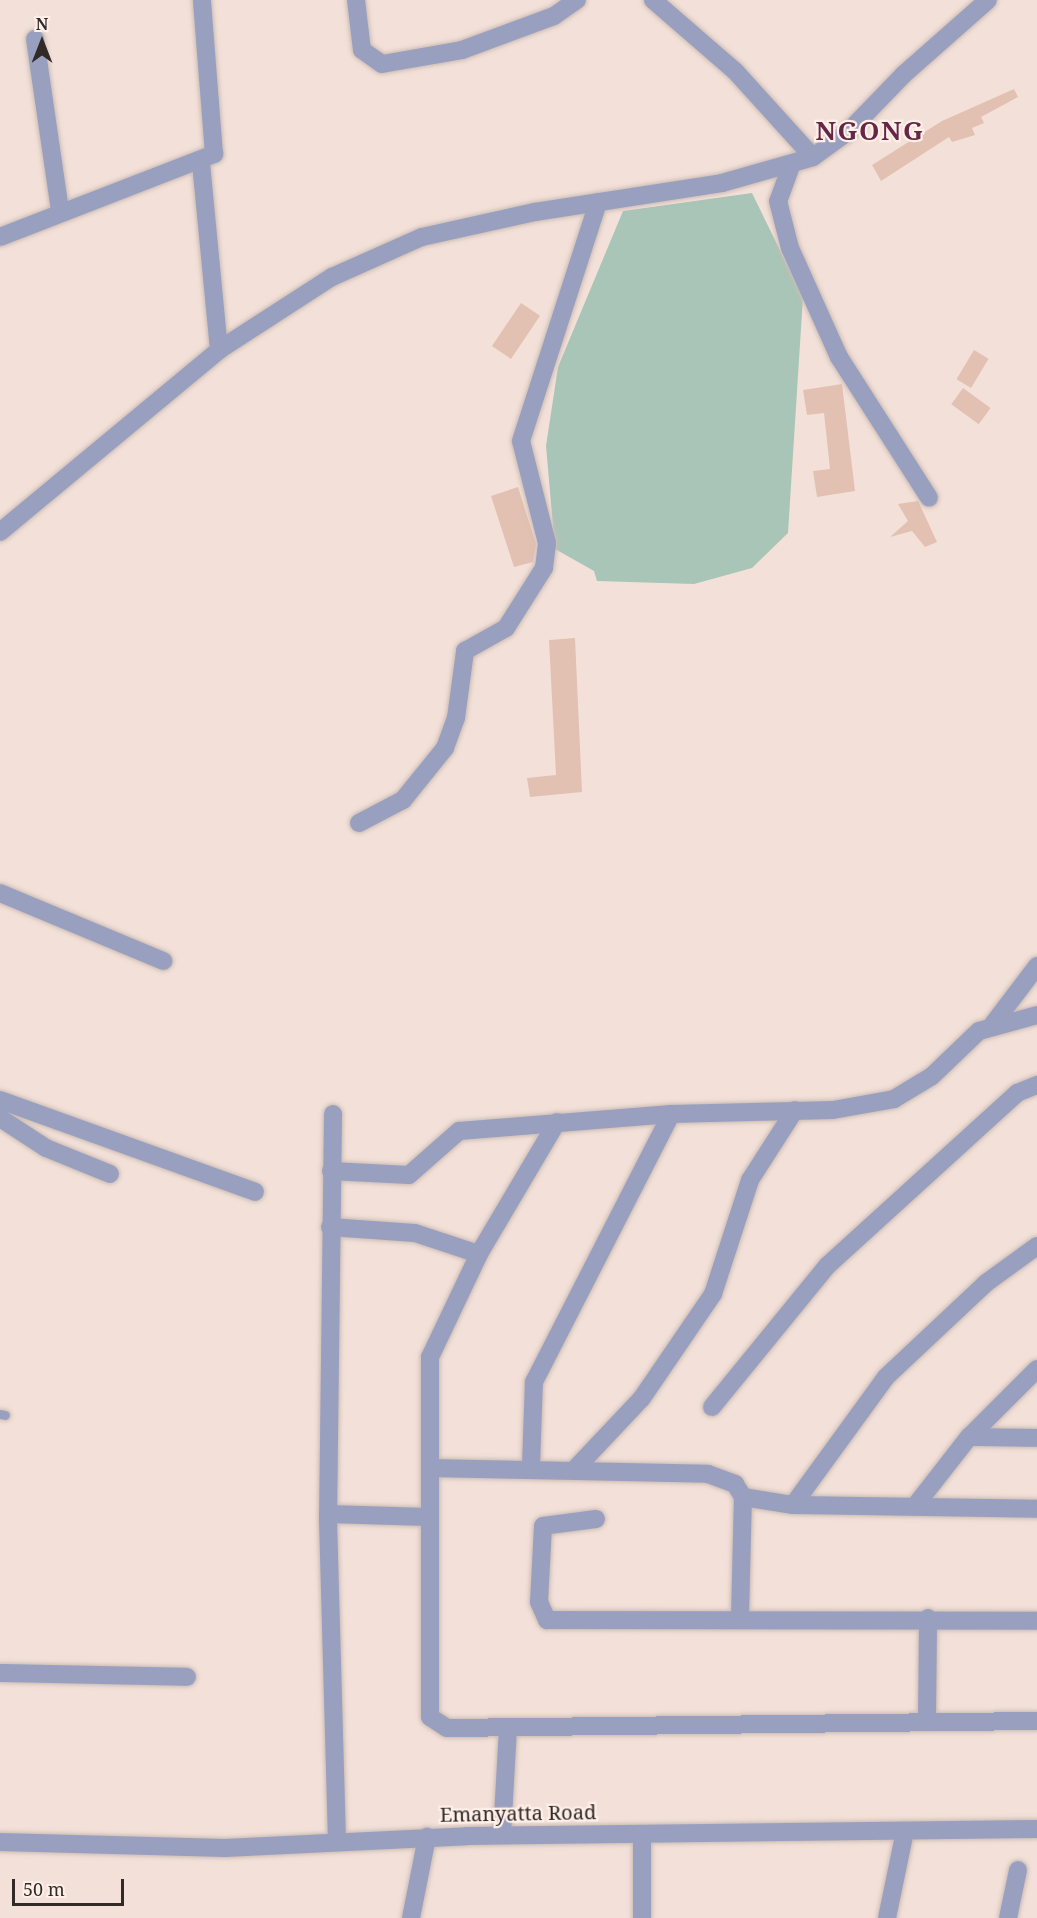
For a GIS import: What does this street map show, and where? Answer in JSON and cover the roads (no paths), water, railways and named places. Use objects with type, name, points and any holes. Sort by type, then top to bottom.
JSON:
[{"type":"street","points":[[0,237],[60,211],[209,160],[216,147],[202,0]]},
{"type":"street","points":[[356,0],[362,50],[382,64],[462,50],[554,16],[578,0]]},
{"type":"street","points":[[653,0],[735,71],[813,157]]},
{"type":"street","points":[[0,532],[219,350],[374,255],[456,229],[598,202],[722,183],[791,166],[813,157],[849,131],[903,75],[988,0]]},
{"type":"street","points":[[34,39],[60,211]]},
{"type":"street","points":[[201,163],[219,350]]},
{"type":"street","points":[[791,166],[778,201],[790,248],[839,357],[929,498]]},
{"type":"street","points":[[358,823],[403,800],[445,748],[456,718],[465,651],[506,628],[544,568],[547,543],[521,441],[598,202]]},
{"type":"street","points":[[0,893],[163,961]]},
{"type":"street","points":[[331,1171],[409,1175],[459,1131],[670,1114],[795,1110],[894,1099],[932,1076],[993,1023],[1037,966]]},
{"type":"street","points":[[993,1023],[1037,1015]]},
{"type":"street","points":[[712,1407],[835,1258],[1017,1093],[1037,1085]]},
{"type":"street","points":[[0,1100],[255,1192]]},
{"type":"street","points":[[576,1468],[642,1398],[714,1294],[750,1180],[795,1110]]},
{"type":"street","points":[[333,1114],[328,1514],[337,1842]]},
{"type":"street","points":[[531,1466],[534,1382],[670,1114]]},
{"type":"street","points":[[0,1118],[46,1148],[110,1174]]},
{"type":"street","points":[[557,1122],[479,1254],[430,1358],[428,1517],[430,1717],[447,1728],[927,1720],[1037,1721]]},
{"type":"street","points":[[330,1227],[415,1233],[479,1254]]},
{"type":"street","points":[[793,1505],[886,1377],[986,1283],[1037,1246]]},
{"type":"street","points":[[915,1506],[969,1437],[1037,1369]]},
{"type":"street","points":[[969,1437],[1037,1438]]},
{"type":"street","points":[[430,1468],[531,1466],[708,1474],[735,1484],[743,1497],[740,1617]]},
{"type":"street","points":[[743,1497],[793,1505],[1037,1509]]},
{"type":"street","points":[[328,1514],[428,1517]]},
{"type":"street","points":[[596,1519],[543,1526],[539,1602],[547,1620],[740,1617],[1037,1621]]},
{"type":"street","points":[[927,1720],[928,1618]]},
{"type":"street","points":[[0,1673],[187,1677]]},
{"type":"street","points":[[502,1835],[508,1727]]},
{"type":"street","name":"Emanyatta Road","points":[[0,1842],[225,1848],[502,1835],[1037,1829]]},
{"type":"street","points":[[887,1918],[905,1831]]},
{"type":"street","points":[[642,1834],[642,1918]]},
{"type":"street","points":[[411,1918],[427,1837]]},
{"type":"street","points":[[1008,1918],[1018,1870]]},
{"type":"district","name":"NGONG","points":[[870,131]]}]
